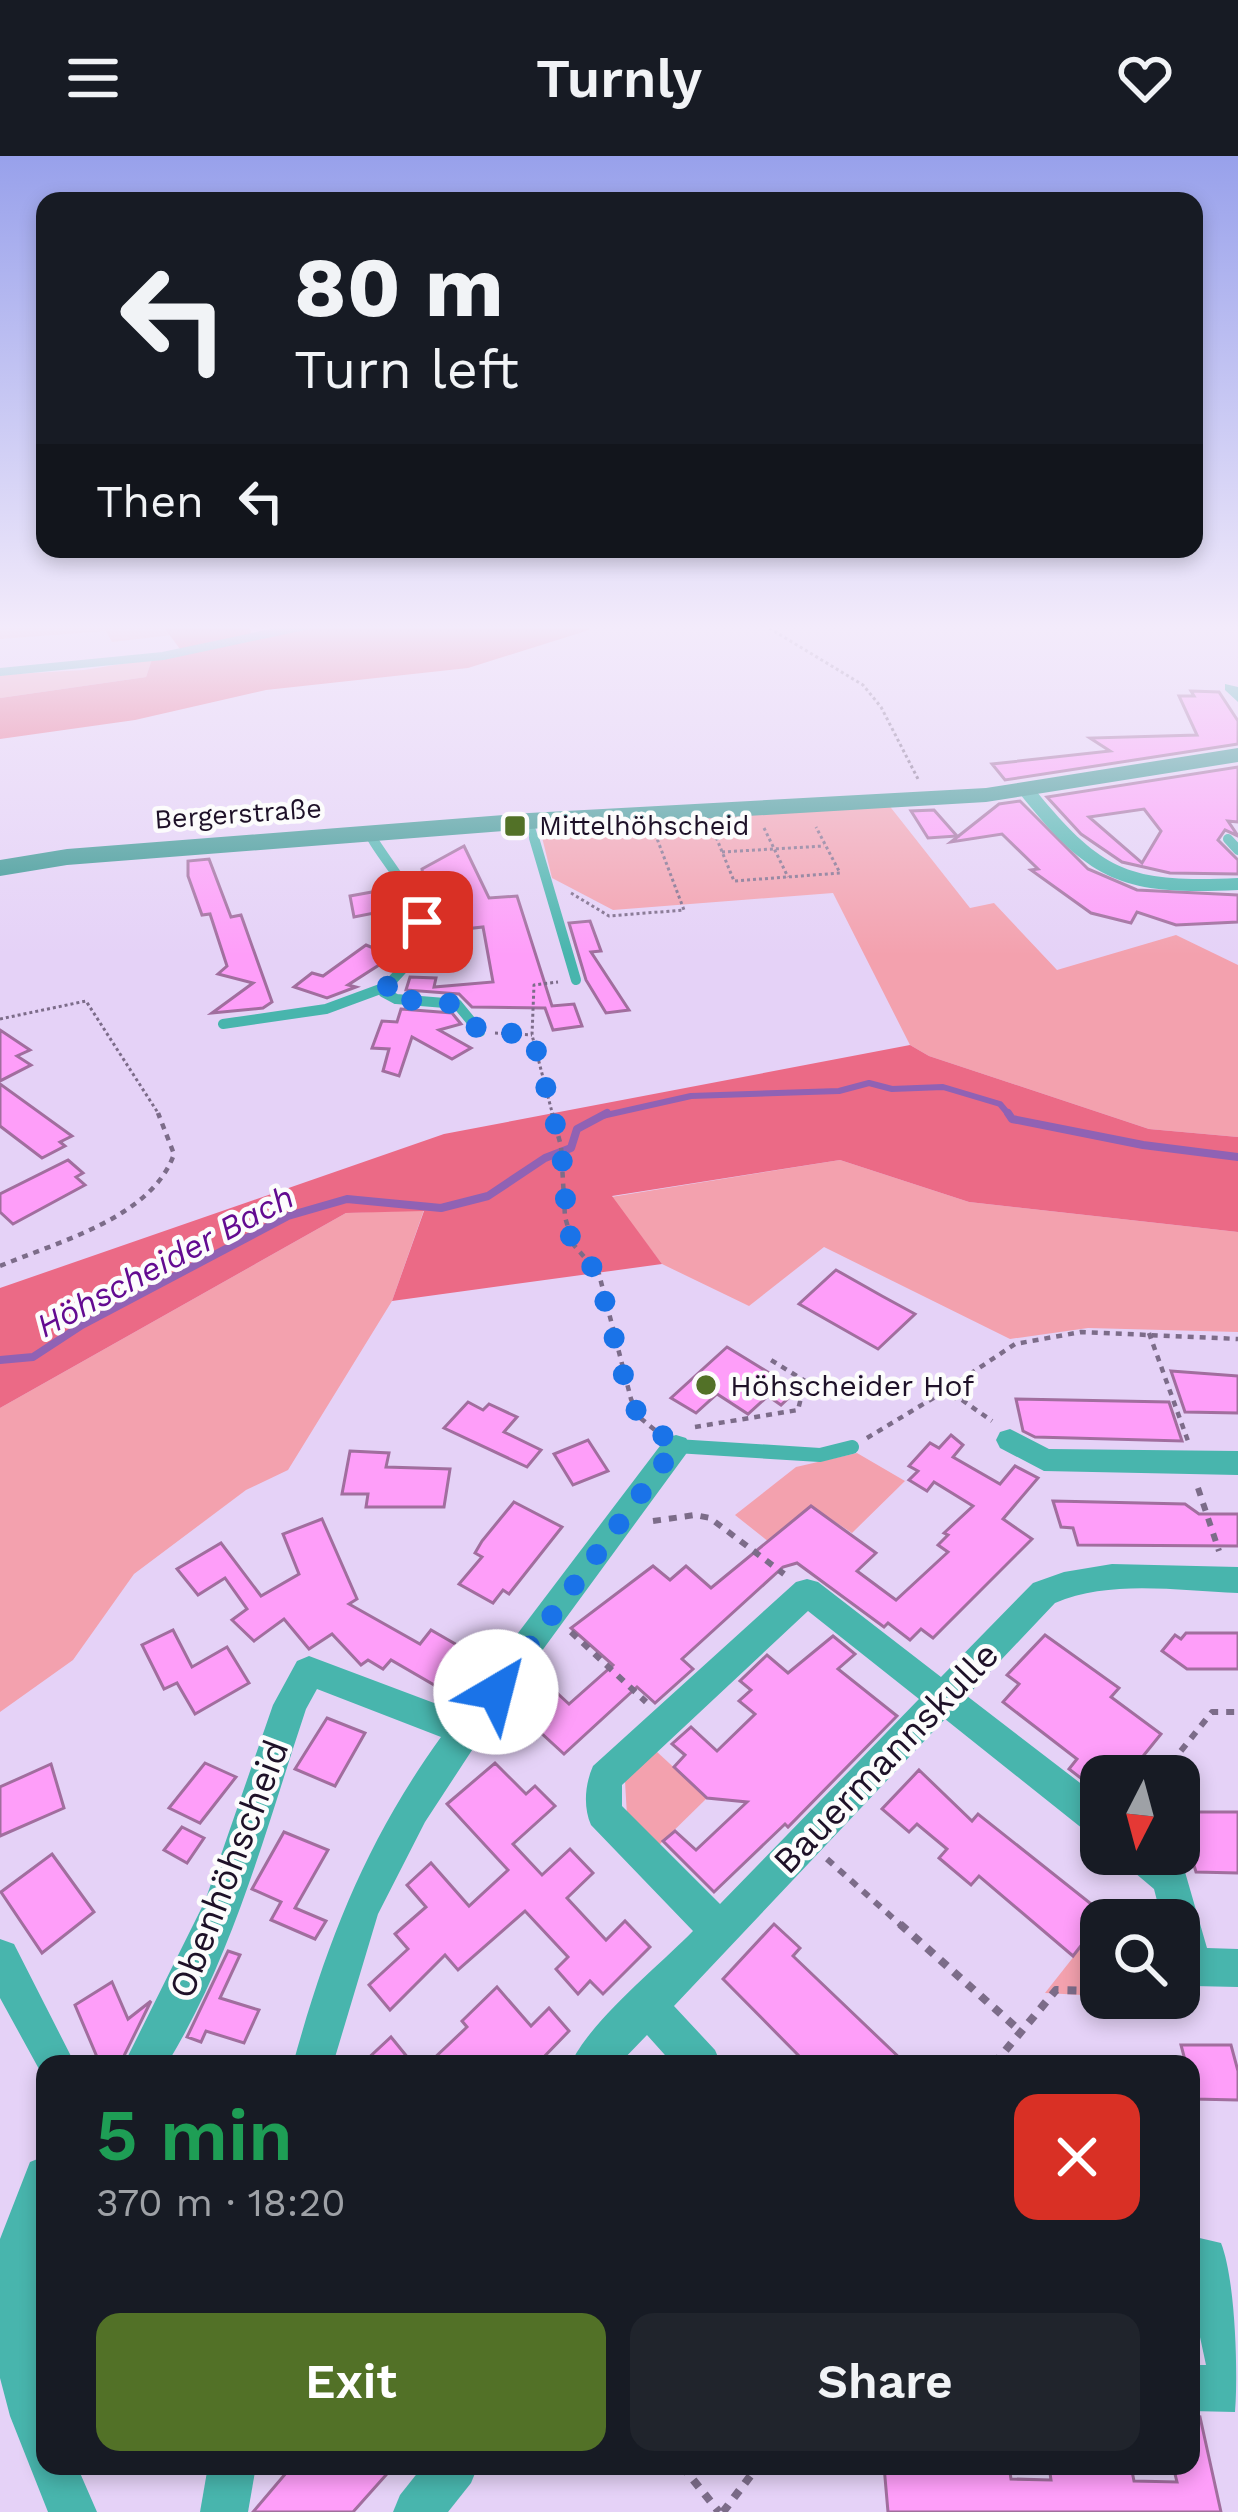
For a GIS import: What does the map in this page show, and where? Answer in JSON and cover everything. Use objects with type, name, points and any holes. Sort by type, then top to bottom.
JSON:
[{"type":"street","name":"Bergerstraße","points":[[0,868],[67,857],[529,821],[932,799],[1026,790],[1238,755]]},
{"type":"street","points":[[1026,790],[1078,850],[1126,882],[1163,888],[1238,884]]},
{"type":"street","points":[[1010,1440],[1044,1460],[1238,1463]]},
{"type":"street","points":[[316,2055],[348,1942],[380,1868],[440,1766],[676,1446]]},
{"type":"street","name":"Bauermannskulle","points":[[599,2055],[1036,1600],[1060,1584],[1089,1579],[1233,1580]]},
{"type":"street","points":[[719,1930],[604,1813],[605,1778],[807,1592],[1080,1804]]},
{"type":"street","name":"Obenhöhscheid","points":[[150,2055],[222,1907],[298,1671],[467,1731]]},
{"type":"street","points":[[1166,1875],[1193,1967],[1238,1968]]},
{"type":"street","points":[[0,1958],[50,2055]]},
{"type":"street","points":[[646,2004],[692,2055]]},
{"type":"street","points":[[36,2196],[22,2226],[18,2343],[27,2405],[36,2426]]},
{"type":"street","points":[[1200,2259],[1205,2259],[1235,2389],[1200,2388]]},
{"type":"street","points":[[57,2475],[73,2512]]},
{"type":"street","points":[[224,2512],[230,2475]]},
{"type":"street","points":[[418,2512],[447,2475]]},
{"type":"lane","points":[[529,821],[575,980]]},
{"type":"lane","points":[[223,1024],[326,1009],[383,988],[418,949],[424,929],[419,914],[370,834]]},
{"type":"lane","points":[[1228,839],[1238,850]]},
{"type":"lane","points":[[383,988],[396,999],[457,1004],[480,1032]]},
{"type":"lane","points":[[676,1446],[820,1454],[852,1447]]},
{"type":"path","points":[[894,735],[932,799]]},
{"type":"path","points":[[728,825],[712,826],[734,881],[840,873],[812,819]]},
{"type":"path","points":[[778,821],[762,823],[788,877]]},
{"type":"path","points":[[547,879],[608,916],[684,910],[653,830]]},
{"type":"path","points":[[722,852],[826,846]]},
{"type":"path","points":[[575,980],[534,985],[532,1034],[561,1159],[568,1229],[573,1244],[598,1274],[639,1417],[676,1446],[698,1424],[715,1418],[764,1420],[798,1410],[805,1381],[771,1360]]},
{"type":"path","points":[[0,1019],[86,1001],[156,1112],[173,1143],[174,1158],[161,1184],[140,1201],[0,1266]]},
{"type":"path","points":[[480,1032],[532,1034]]},
{"type":"path","points":[[852,1447],[1015,1344],[1081,1332],[1238,1339]]},
{"type":"path","points":[[1149,1333],[1233,1580]]},
{"type":"path","points":[[940,1394],[984,1414],[1010,1440]]},
{"type":"path","points":[[630,1511],[651,1521],[695,1515],[710,1518],[807,1592]]},
{"type":"path","points":[[553,1616],[666,1720]]},
{"type":"path","points":[[1178,1755],[1212,1712],[1238,1712]]},
{"type":"path","points":[[806,1841],[1020,2031]]},
{"type":"path","points":[[1001,2055],[1056,1990],[1080,1991]]},
{"type":"path","points":[[690,2475],[721,2512],[751,2475]]},
{"type":"shaded area","points":[[888,804],[970,908],[994,903],[1057,970],[1176,935],[1238,965],[1238,1137],[1149,1129],[929,1056],[910,1045],[833,893],[613,910],[552,878],[539,825]]},
{"type":"shaded area","points":[[910,1045],[929,1056],[1149,1129],[1238,1137],[1238,1232],[969,1202],[840,1160],[612,1196],[662,1264],[392,1301],[424,1211],[346,1213],[0,1408],[0,1288],[444,1134]]},
{"type":"shaded area","points":[[840,1160],[969,1202],[1238,1232],[1238,1332],[1088,1328],[1010,1339],[824,1247],[749,1306],[662,1264],[611,1197]]},
{"type":"shaded area","points":[[424,1210],[392,1301],[288,1470],[246,1490],[134,1574],[73,1660],[0,1712],[0,1408],[346,1213]]},
{"type":"shaded area","points":[[857,1453],[905,1481],[852,1533],[811,1506],[769,1542],[735,1515],[796,1467]]},
{"type":"shaded area","points":[[656,1751],[707,1798],[657,1847],[627,1816],[625,1781]]},
{"type":"shaded area","points":[[1080,1949],[1080,1995],[1045,1993]]},
{"type":"building","points":[[1238,735],[1238,744],[1005,780],[992,764],[1110,751],[1090,738]]},
{"type":"building","points":[[1238,767],[1238,822],[1228,821],[1238,836],[1225,830],[1218,840],[1238,860],[1238,874],[1170,873],[1122,862],[1081,834],[1047,797]],"holes":[[[1144,809],[1161,831],[1142,863],[1089,817]]]},
{"type":"building","points":[[1020,801],[1088,869],[1137,890],[1238,895],[1238,922],[1176,925],[1137,912],[1131,923],[1091,913],[1031,870],[1038,869],[1002,834],[951,842],[999,804]]},
{"type":"building","points":[[934,810],[957,836],[928,838],[911,811]]},
{"type":"building","points":[[464,846],[489,898],[517,896],[552,1006],[574,1004],[582,1026],[553,1030],[545,1008],[472,1007],[459,994],[406,990],[410,977],[436,978],[434,987],[493,982],[483,927],[447,931],[441,900],[424,903],[414,884],[424,882],[422,869]]},
{"type":"building","points":[[209,859],[231,917],[241,915],[272,1002],[263,1008],[212,1013],[253,983],[218,974],[227,966],[210,914],[202,915],[188,876],[188,861]]},
{"type":"building","points":[[394,888],[405,907],[354,917],[350,896]]},
{"type":"building","points":[[590,921],[601,951],[591,952],[629,1010],[606,1013],[586,980],[569,923]]},
{"type":"building","points":[[366,945],[393,956],[348,985],[356,987],[327,998],[294,987],[312,973],[323,976]]},
{"type":"building","points":[[401,1009],[452,1013],[461,1024],[439,1030],[471,1048],[452,1059],[412,1037],[399,1076],[383,1071],[389,1049],[372,1048],[382,1021],[397,1022]]},
{"type":"building","points":[[0,1030],[30,1050],[17,1056],[31,1065],[0,1081]]},
{"type":"building","points":[[0,1084],[72,1136],[60,1142],[65,1146],[42,1158],[0,1126]]},
{"type":"building","points":[[68,1160],[83,1173],[76,1177],[85,1185],[13,1224],[0,1212],[0,1194]]},
{"type":"building","points":[[836,1270],[915,1314],[878,1349],[799,1304]]},
{"type":"building","points":[[727,1347],[797,1390],[781,1405],[768,1396],[748,1414],[717,1394],[696,1413],[671,1398]]},
{"type":"building","points":[[1171,1371],[1238,1376],[1238,1413],[1185,1412]]},
{"type":"building","points":[[1016,1399],[1169,1402],[1182,1441],[1035,1437],[1023,1431]]},
{"type":"building","points":[[468,1402],[483,1410],[489,1404],[517,1417],[504,1432],[541,1450],[527,1467],[444,1428]]},
{"type":"building","points":[[951,1435],[963,1445],[953,1457],[1000,1484],[1015,1466],[1038,1478],[1003,1519],[1032,1539],[933,1638],[921,1629],[910,1640],[888,1623],[884,1627],[797,1563],[783,1567],[682,1659],[693,1669],[655,1703],[637,1687],[564,1754],[514,1708],[545,1682],[569,1704],[613,1665],[571,1628],[653,1566],[670,1580],[686,1566],[711,1588],[811,1506],[876,1553],[857,1571],[896,1600],[948,1552],[938,1545],[948,1535],[944,1533],[973,1506],[934,1482],[927,1491],[909,1480],[918,1471],[909,1466],[930,1443],[939,1448]]},
{"type":"building","points":[[588,1440],[608,1471],[573,1485],[554,1454]]},
{"type":"building","points":[[350,1451],[389,1453],[386,1467],[450,1469],[444,1507],[366,1507],[368,1494],[342,1494]]},
{"type":"building","points":[[1053,1501],[1185,1504],[1199,1514],[1238,1514],[1238,1546],[1078,1545],[1073,1528],[1061,1527]]},
{"type":"building","points":[[514,1502],[562,1527],[509,1594],[503,1590],[493,1603],[459,1584],[482,1557],[475,1553],[482,1541]]},
{"type":"building","points":[[322,1519],[357,1599],[349,1604],[420,1644],[431,1630],[476,1656],[448,1693],[391,1660],[383,1669],[368,1660],[361,1665],[332,1634],[309,1649],[284,1619],[254,1641],[232,1620],[247,1609],[225,1578],[198,1595],[177,1569],[221,1543],[261,1596],[299,1574],[283,1534]]},
{"type":"building","points":[[173,1630],[192,1667],[227,1647],[249,1683],[195,1714],[177,1683],[164,1689],[142,1645]]},
{"type":"building","points":[[1186,1633],[1238,1633],[1238,1669],[1187,1669],[1162,1651],[1175,1635],[1181,1639]]},
{"type":"building","points":[[1045,1635],[1119,1688],[1111,1697],[1161,1734],[1144,1755],[1080,1755],[1080,1777],[1069,1769],[1077,1759],[1003,1702],[1019,1684],[1007,1675]]},
{"type":"building","points":[[833,1636],[855,1654],[838,1669],[897,1716],[788,1827],[785,1824],[714,1892],[663,1841],[675,1831],[696,1850],[747,1802],[707,1798],[674,1767],[685,1755],[672,1744],[691,1727],[717,1751],[755,1714],[739,1701],[751,1690],[740,1681],[767,1655],[788,1673]]},
{"type":"building","points":[[327,1718],[365,1733],[335,1786],[295,1769]]},
{"type":"building","points":[[205,1763],[236,1777],[200,1823],[169,1808]]},
{"type":"building","points":[[495,1763],[526,1794],[535,1786],[555,1806],[513,1844],[542,1875],[570,1849],[593,1873],[567,1898],[606,1940],[625,1921],[650,1947],[603,1994],[590,1981],[578,1994],[556,1969],[568,1957],[525,1911],[458,1970],[445,1955],[390,2010],[369,1985],[408,1949],[395,1934],[426,1907],[407,1885],[431,1863],[469,1906],[508,1870],[447,1804]]},
{"type":"building","points":[[51,1764],[64,1808],[0,1836],[0,1787]]},
{"type":"building","points":[[919,1770],[972,1821],[978,1814],[1085,1899],[1080,1899],[1080,1947],[1073,1956],[979,1876],[971,1885],[939,1858],[947,1849],[917,1824],[909,1832],[882,1809]]},
{"type":"building","points":[[1200,1812],[1238,1812],[1238,1873],[1200,1872]]},
{"type":"building","points":[[182,1827],[204,1838],[187,1863],[164,1850]]},
{"type":"building","points":[[284,1832],[328,1850],[295,1908],[326,1921],[315,1939],[271,1920],[281,1902],[252,1889]]},
{"type":"building","points":[[52,1854],[94,1912],[42,1953],[1,1892]]},
{"type":"building","points":[[774,1924],[800,1948],[793,1956],[897,2055],[798,2055],[723,1979]]},
{"type":"building","points":[[228,1951],[240,1955],[220,1998],[259,2010],[244,2043],[206,2031],[201,2042],[187,2037]]},
{"type":"building","points":[[112,1982],[128,2019],[151,2001],[124,2055],[96,2055],[75,2005]]},
{"type":"building","points":[[497,1987],[531,2026],[549,2008],[569,2031],[546,2055],[437,2055],[467,2027],[462,2021]]},
{"type":"building","points":[[391,2037],[406,2055],[372,2055]]},
{"type":"building","points":[[1181,2045],[1231,2045],[1238,2071],[1238,2100],[1200,2099],[1200,2055],[1184,2055]]},
{"type":"building","points":[[1200,2417],[1221,2512],[888,2512],[885,2475],[1010,2475],[1011,2479],[1051,2480],[1050,2475],[1133,2475],[1134,2481],[1177,2482],[1175,2475],[1200,2475]]},
{"type":"building","points":[[284,2475],[386,2475],[353,2512],[253,2512]]},
{"type":"waterway","name":"Höhscheider Bach","points":[[602,1116],[691,1096],[839,1091],[869,1083],[892,1089],[943,1087],[1000,1104],[1010,1116]]},
{"type":"waterway","name":"Höhscheider Bach","points":[[0,1360],[33,1357],[82,1325],[288,1216],[347,1199],[441,1208],[488,1196],[545,1158],[571,1148],[577,1129],[607,1113]]},
{"type":"waterway","name":"Höhscheider Bach","points":[[1010,1116],[1143,1145],[1238,1157]]},
{"type":"place","name":"Mittelhöhscheid","points":[[515,826]]},
{"type":"place","name":"Höhscheider Hof","points":[[706,1385]]},
{"type":"route","points":[[422,922],[420,945],[383,992],[407,1001],[457,1004],[480,1032],[532,1034],[561,1146],[565,1217],[573,1244],[598,1274],[627,1389],[639,1417],[676,1446],[496,1692]]}]
